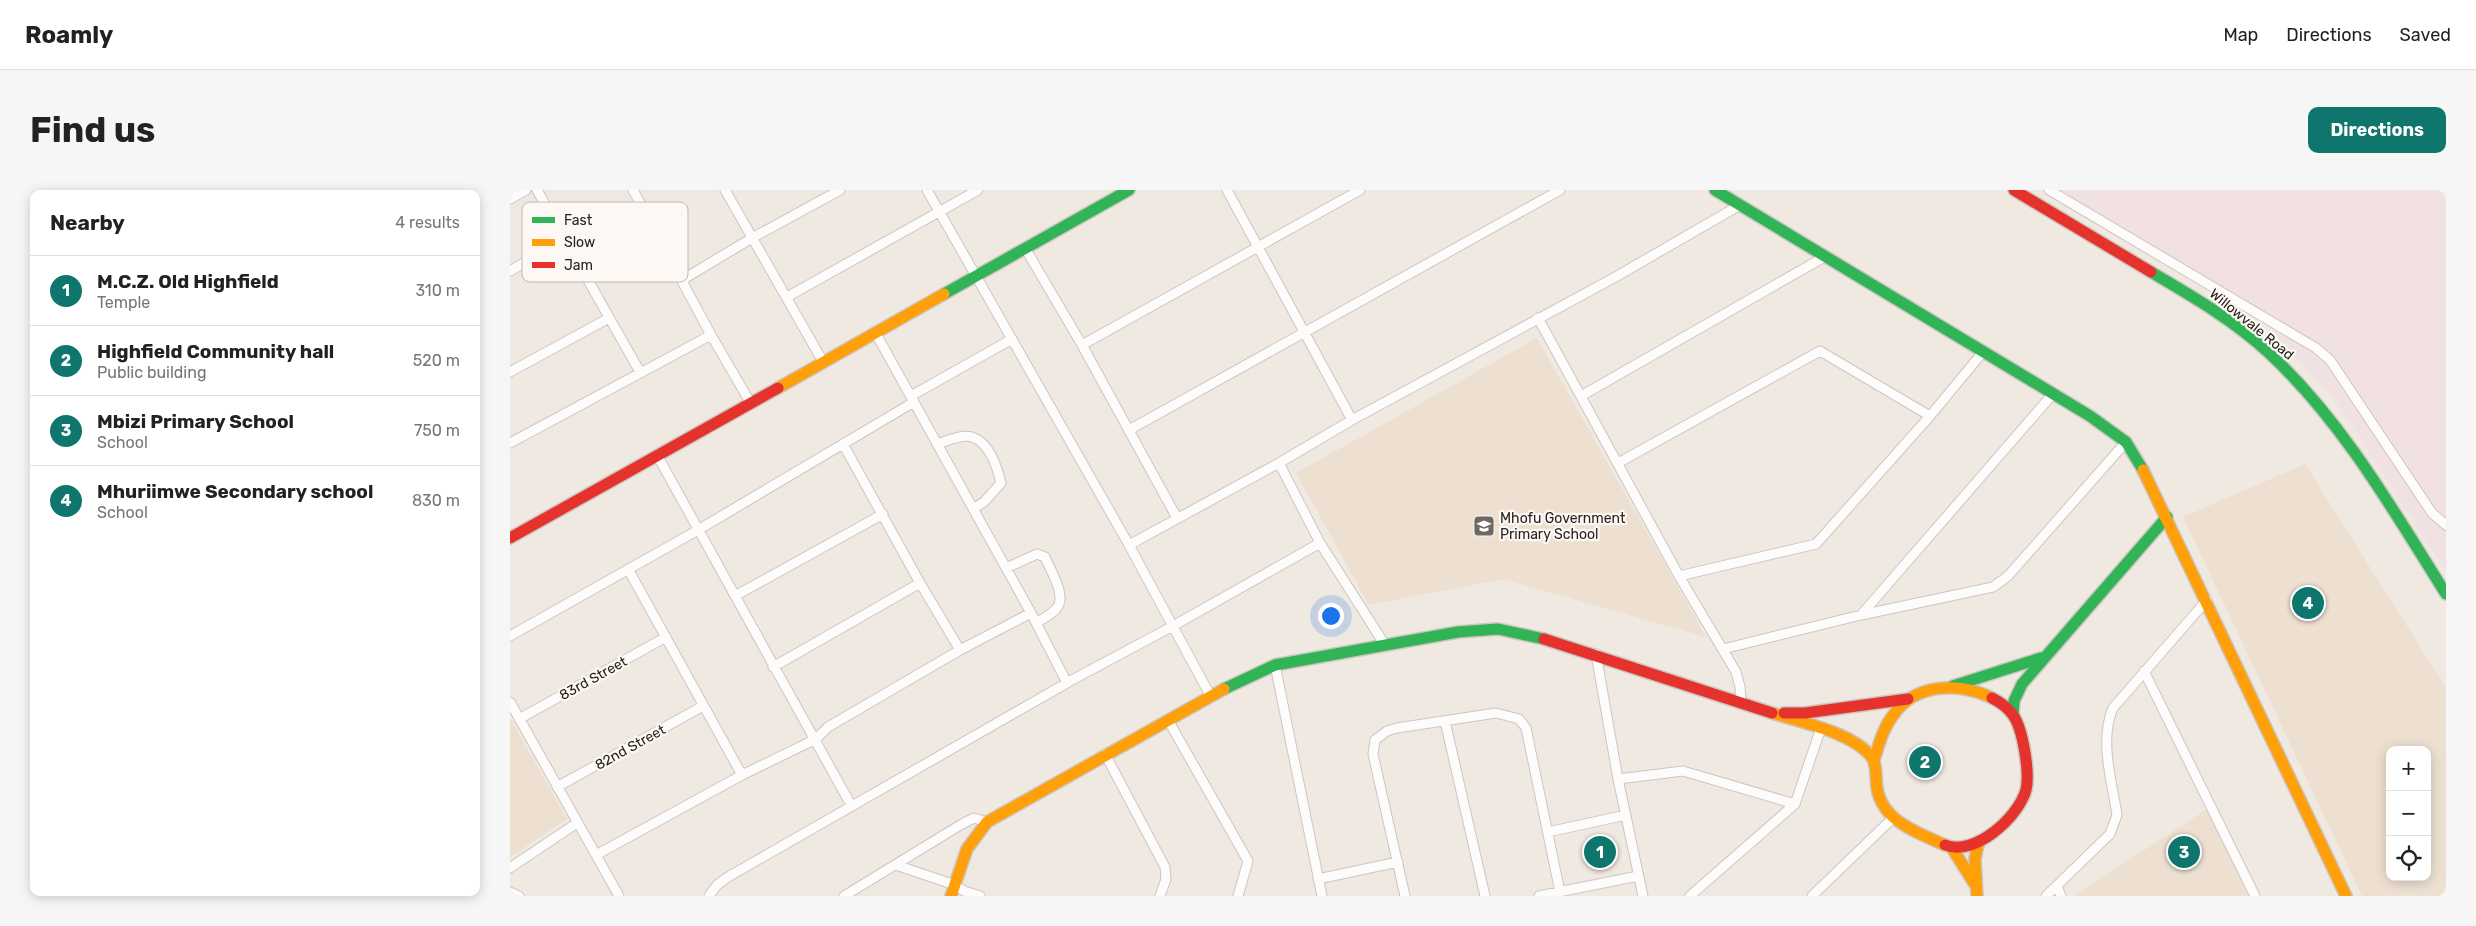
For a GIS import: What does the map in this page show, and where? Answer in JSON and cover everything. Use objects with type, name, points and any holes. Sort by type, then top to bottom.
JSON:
[{"type":"street","points":[[510,199],[526,190]]},
{"type":"street","points":[[537,190],[544,202]]},
{"type":"street","points":[[632,190],[639,202]]},
{"type":"street","points":[[725,190],[822,360]]},
{"type":"street","points":[[688,276],[752,238],[840,190]]},
{"type":"street","points":[[927,190],[1129,545],[1210,695]]},
{"type":"street","points":[[787,297],[978,190]]},
{"type":"street","points":[[510,538],[822,360],[976,276],[1127,190]]},
{"type":"street","points":[[1227,190],[1306,332],[1352,420]]},
{"type":"street","points":[[1082,345],[1360,190]]},
{"type":"street","points":[[1129,430],[1560,190]]},
{"type":"street","points":[[1715,190],[2052,395],[2090,416],[2126,442],[2145,472],[2167,517],[2346,896]]},
{"type":"street","name":"Willowvale Road","points":[[2014,190],[2201,301],[2268,352],[2301,385],[2358,457],[2446,594]]},
{"type":"street","points":[[2049,190],[2316,348],[2330,360],[2432,513],[2446,525]]},
{"type":"street","points":[[1129,545],[1279,463],[1352,420],[1619,275],[1740,206]]},
{"type":"street","points":[[1025,248],[1082,345],[1177,518]]},
{"type":"street","points":[[1581,396],[1826,256]]},
{"type":"street","points":[[510,271],[522,265]]},
{"type":"street","points":[[589,282],[640,372]]},
{"type":"street","points":[[683,282],[750,402]]},
{"type":"street","points":[[510,372],[609,318]]},
{"type":"street","points":[[1538,318],[1679,576],[1736,672],[1741,701]]},
{"type":"street","points":[[875,332],[1031,613],[1067,683]]},
{"type":"street","points":[[510,443],[711,335]]},
{"type":"street","points":[[510,636],[698,530],[843,444],[912,399],[1012,339]]},
{"type":"street","points":[[1618,463],[1820,351],[1930,416]]},
{"type":"street","points":[[1679,576],[1816,544],[1930,416],[1983,352]]},
{"type":"street","points":[[1861,614],[2052,395]]},
{"type":"street","points":[[937,444],[972,436],[991,454],[1001,483],[984,502],[973,509]]},
{"type":"street","points":[[1723,649],[1861,614],[1983,590],[2002,582],[2126,442]]},
{"type":"street","points":[[843,444],[920,583],[960,650]]},
{"type":"street","points":[[657,455],[851,805]]},
{"type":"street","points":[[1279,463],[1320,543],[1385,645]]},
{"type":"street","points":[[735,596],[883,514]]},
{"type":"street","points":[[1976,891],[1975,859],[1978,845],[2018,806],[2028,788],[2028,774],[2013,715],[2014,701],[2022,684],[2167,517]]},
{"type":"street","points":[[709,896],[717,885],[728,877],[851,805],[1320,543]]},
{"type":"street","points":[[1006,568],[1037,554],[1045,557],[1059,592],[1060,603],[1056,610],[1036,623]]},
{"type":"street","points":[[628,569],[742,775]]},
{"type":"street","points":[[773,667],[920,583]]},
{"type":"street","points":[[2046,896],[2110,834],[2115,825],[2117,815],[2106,736],[2108,720],[2113,708],[2144,670],[2207,600]]},
{"type":"street","points":[[596,855],[742,775],[816,739],[828,727],[960,650],[1031,613]]},
{"type":"street","points":[[953,890],[967,849],[987,822],[1210,695],[1275,666],[1458,632],[1498,629],[1555,641],[1821,728],[1859,746],[1874,760]]},
{"type":"street","name":"83rd Street","points":[[519,719],[666,637]]},
{"type":"street","points":[[1596,654],[1618,779],[1643,896]]},
{"type":"street","points":[[1978,845],[1952,848],[1905,828],[1893,818],[1877,791],[1874,760],[1879,737],[1891,716],[1908,699],[1930,688],[1951,686],[2031,663],[2046,656]]},
{"type":"street","points":[[1275,666],[1322,896]]},
{"type":"street","points":[[2144,670],[2255,896]]},
{"type":"street","points":[[1951,686],[1977,691],[1995,698],[2013,715]]},
{"type":"street","points":[[1776,713],[1805,713],[1908,699]]},
{"type":"street","points":[[510,702],[619,896]]},
{"type":"street","name":"82nd Street","points":[[557,788],[703,706]]},
{"type":"street","points":[[1405,896],[1373,754],[1375,740],[1387,731],[1397,728],[1496,713],[1520,719],[1526,728],[1560,892]]},
{"type":"street","points":[[1168,720],[1248,861],[1238,896]]},
{"type":"street","points":[[1445,722],[1485,896]]},
{"type":"street","points":[[1690,896],[1795,804],[1821,728]]},
{"type":"street","points":[[1105,754],[1164,867],[1166,879],[1160,896]]},
{"type":"street","points":[[1618,779],[1683,771],[1795,804]]},
{"type":"street","points":[[1548,832],[1626,815]]},
{"type":"street","points":[[844,896],[974,818],[987,822]]},
{"type":"street","points":[[1816,895],[1893,818]]},
{"type":"street","points":[[510,868],[577,823]]},
{"type":"street","points":[[1952,848],[1976,891]]},
{"type":"street","points":[[1318,879],[1398,862]]},
{"type":"street","points":[[896,865],[953,890],[980,896]]},
{"type":"street","points":[[1539,896],[1638,876]]},
{"type":"street","points":[[2057,886],[2061,896]]},
{"type":"street","points":[[510,892],[519,896]]},
{"type":"shaded area","points":[[2039,190],[2446,190],[2446,571],[2333,397],[2268,326]]},
{"type":"shaded area","name":"Mhofu Government Primary School","points":[[1537,338],[1706,637],[1503,579],[1369,605],[1296,473]]},
{"type":"shaded area","points":[[2305,464],[2446,688],[2446,896],[2362,896],[2183,517]]},
{"type":"shaded area","points":[[510,718],[567,819],[510,857]]},
{"type":"shaded area","points":[[2207,809],[2249,896],[2074,896]]},
{"type":"traffic: fast","points":[[944,294],[1129,190]]},
{"type":"traffic: fast","points":[[1715,190],[2090,416],[2126,442],[2143,470]]},
{"type":"traffic: fast","points":[[2151,272],[2242,330],[2296,380],[2344,437],[2446,594]]},
{"type":"traffic: fast","points":[[2013,715],[2014,701],[2022,684],[2167,517]]},
{"type":"traffic: fast","points":[[1224,689],[1275,665],[1458,632],[1498,629],[1544,639]]},
{"type":"traffic: fast","points":[[1953,686],[2041,658]]},
{"type":"traffic: slow","points":[[778,388],[944,294]]},
{"type":"traffic: slow","points":[[2143,470],[2346,896]]},
{"type":"traffic: slow","points":[[1874,760],[1890,719],[1903,704],[1914,696],[1939,688],[1953,688],[1966,689],[1992,698]]},
{"type":"traffic: slow","points":[[951,896],[967,849],[987,822],[1224,689]]},
{"type":"traffic: slow","points":[[1772,713],[1838,734],[1861,747],[1873,759],[1877,788],[1880,799],[1886,809],[1903,824],[1945,845]]},
{"type":"traffic: slow","points":[[1977,896],[1975,859],[1978,845]]},
{"type":"traffic: slow","points":[[1952,848],[1974,883]]},
{"type":"traffic: jam","points":[[2014,190],[2151,272]]},
{"type":"traffic: jam","points":[[510,538],[778,388]]},
{"type":"traffic: jam","points":[[1544,639],[1772,713]]},
{"type":"traffic: jam","points":[[1945,845],[1956,847],[1969,845],[1993,832],[2005,823],[2014,812],[2026,790],[2026,762],[2020,730],[2011,712],[1992,698]]},
{"type":"traffic: jam","points":[[1784,713],[1805,713],[1908,699]]},
{"type":"place","name":"Mhofu Government Primary School","points":[[1484,526]]},
{"type":"place","name":"Mhuriimwe Secondary school","points":[[2308,603]]},
{"type":"place","name":"Highfield Community hall","points":[[1925,762]]},
{"type":"place","name":"M.C.Z. Old Highfield","points":[[1600,852]]},
{"type":"place","name":"Mbizi Primary School","points":[[2184,852]]}]
